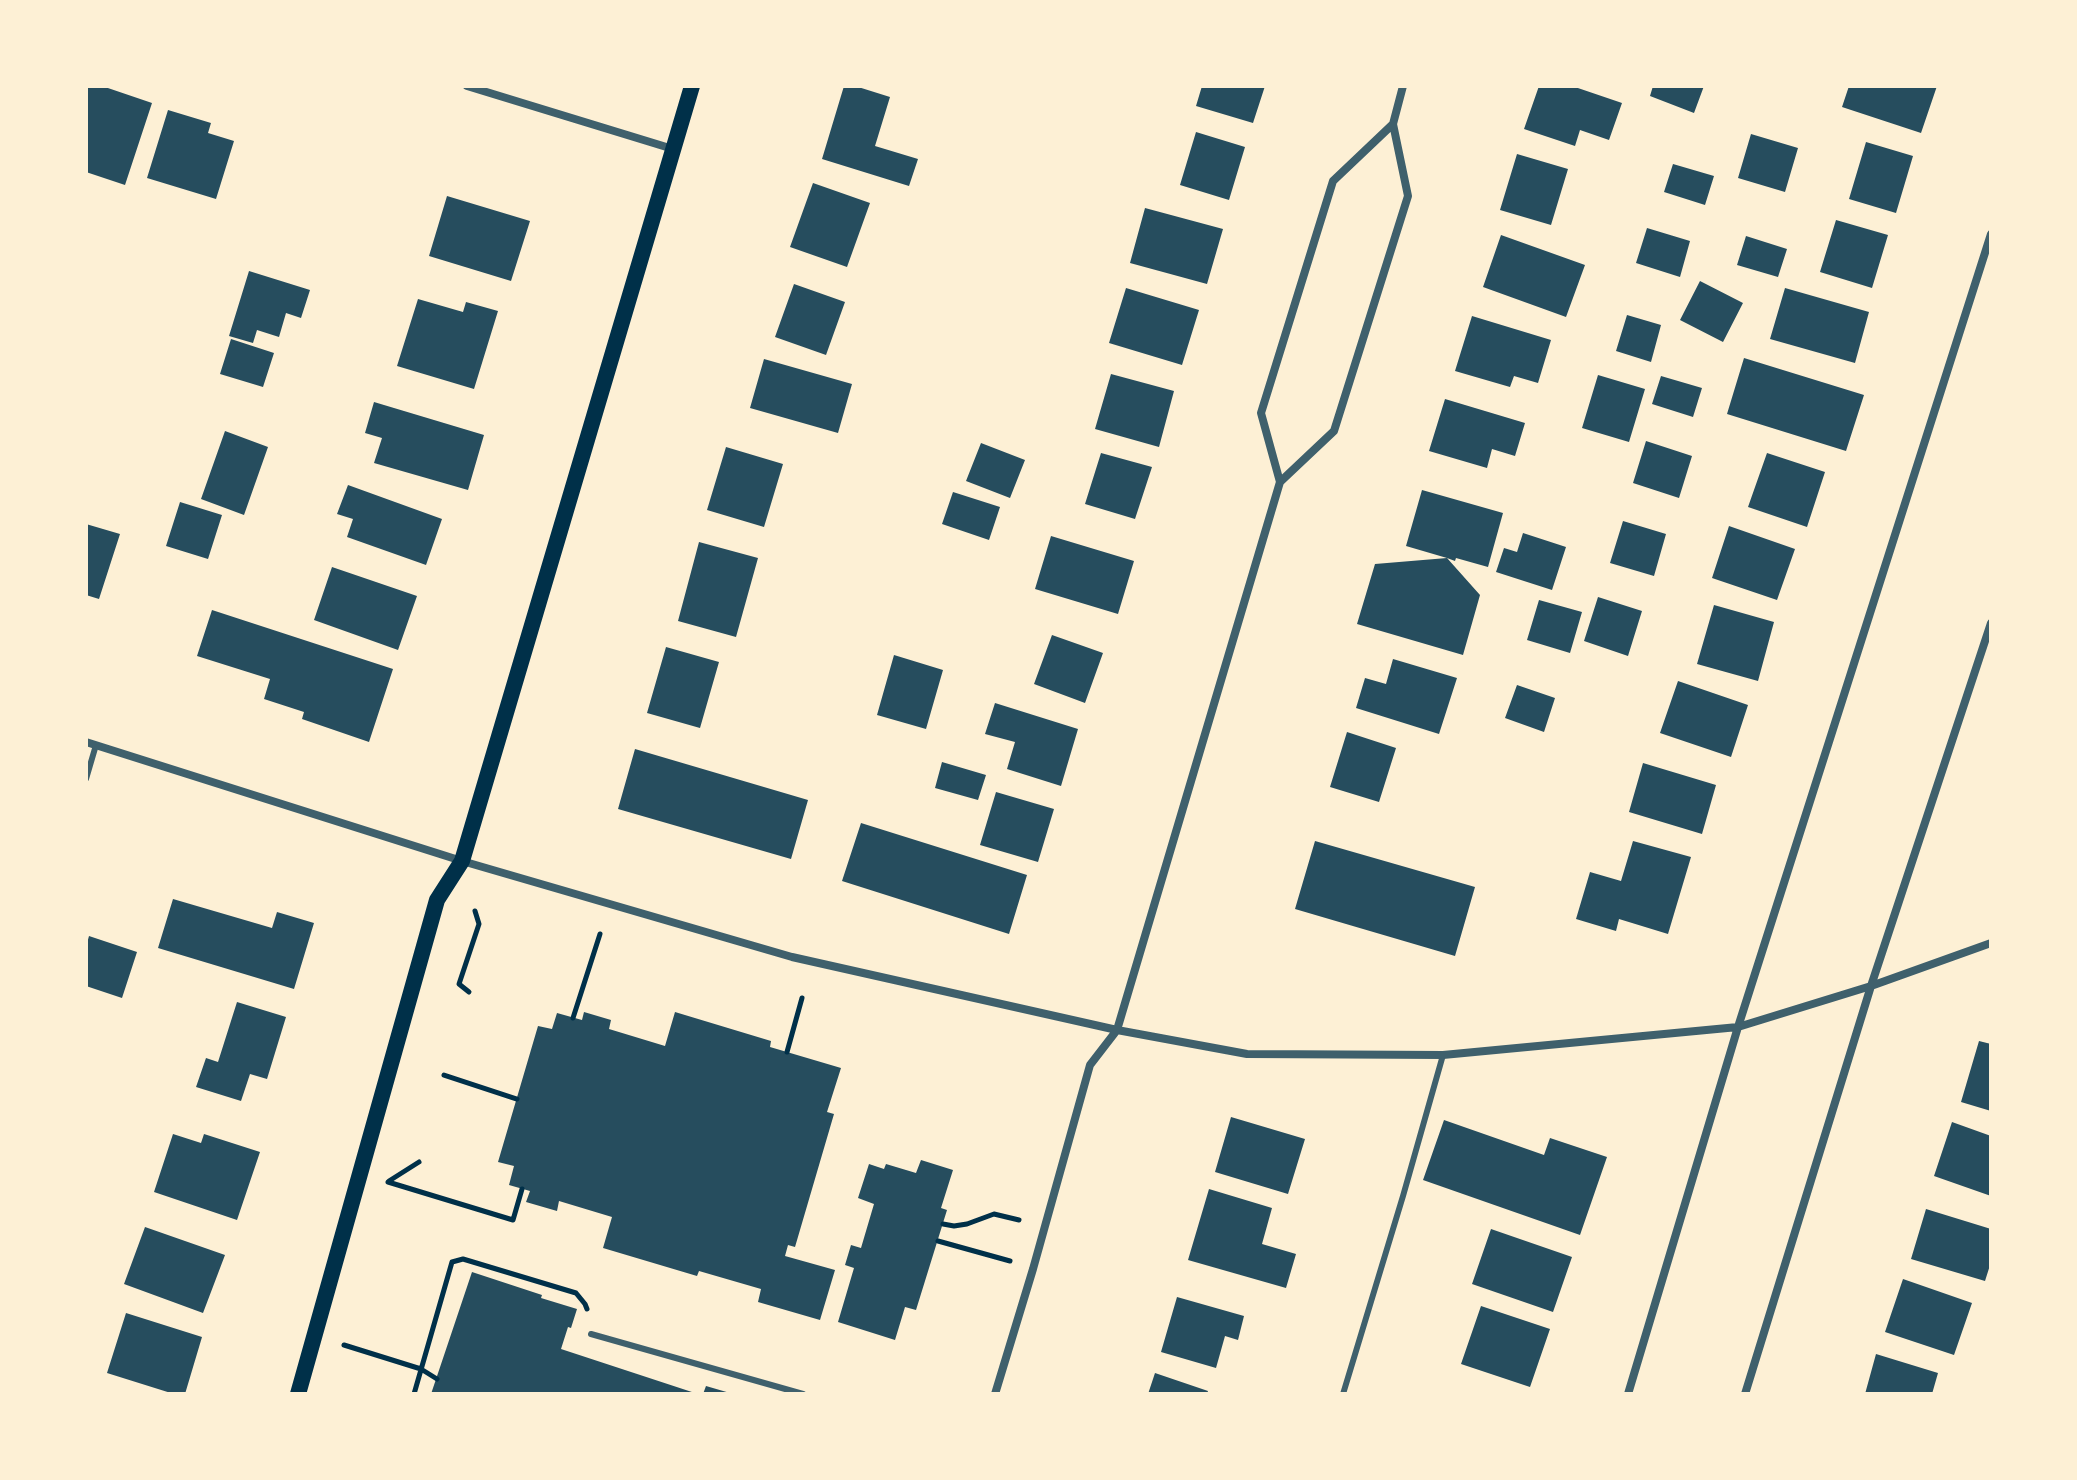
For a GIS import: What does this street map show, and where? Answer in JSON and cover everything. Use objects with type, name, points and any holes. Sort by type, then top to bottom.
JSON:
[{"type":"main road","points":[[298,1394],[437,900],[462,861],[692,86]]},
{"type":"street","points":[[467,86],[673,149]]},
{"type":"street","points":[[995,1394],[1090,1065],[1117,1030],[1280,482],[1334,431],[1408,196],[1393,124],[1403,86]]},
{"type":"street","points":[[1280,482],[1261,413],[1328,196],[1333,181],[1393,124]]},
{"type":"street","points":[[1628,1394],[1738,1027],[1991,234]]},
{"type":"street","points":[[1745,1394],[1871,986],[1991,623]]},
{"type":"street","points":[[86,742],[462,861],[792,957],[1117,1030],[1247,1054],[1443,1055],[1738,1027],[1871,986],[1991,943]]},
{"type":"lane","points":[[86,779],[96,745]]},
{"type":"lane","points":[[1343,1394],[1443,1055]]},
{"type":"lane","points":[[591,1334],[803,1394]]},
{"type":"path","points":[[469,992],[459,984],[479,924],[475,911]]},
{"type":"path","points":[[573,1018],[600,934]]},
{"type":"path","points":[[787,1052],[802,998]]},
{"type":"path","points":[[444,1075],[517,1099]]},
{"type":"path","points":[[388,1182],[513,1220],[522,1189]]},
{"type":"path","points":[[943,1224],[967,1224],[994,1214],[1044,1227]]},
{"type":"path","points":[[938,1241],[1033,1269]]},
{"type":"path","points":[[414,1394],[452,1262],[463,1259],[576,1293],[585,1304],[591,1334]]},
{"type":"path","points":[[341,1344],[421,1369],[437,1379]]},
{"type":"building","points":[[86,86],[102,86],[152,103],[125,185],[86,172]]},
{"type":"building","points":[[844,86],[855,86],[890,97],[875,146],[918,159],[909,186],[822,159]]},
{"type":"building","points":[[1202,86],[1265,86],[1253,123],[1196,106]]},
{"type":"building","points":[[1539,86],[1572,86],[1622,103],[1609,140],[1580,130],[1575,146],[1524,129]]},
{"type":"building","points":[[1653,86],[1704,86],[1694,113],[1650,96]]},
{"type":"building","points":[[1849,86],[1937,86],[1921,133],[1842,107]]},
{"type":"building","points":[[168,110],[211,123],[208,133],[234,141],[216,199],[147,178]]},
{"type":"building","points":[[1196,132],[1245,147],[1229,200],[1180,185]]},
{"type":"building","points":[[1751,134],[1798,148],[1785,192],[1738,178]]},
{"type":"building","points":[[1866,142],[1913,156],[1896,213],[1849,199]]},
{"type":"building","points":[[1517,154],[1568,169],[1551,225],[1500,210]]},
{"type":"building","points":[[1673,164],[1714,176],[1705,205],[1664,192]]},
{"type":"building","points":[[813,183],[870,203],[847,267],[790,247]]},
{"type":"building","points":[[447,196],[530,221],[511,281],[429,256]]},
{"type":"building","points":[[1145,208],[1223,229],[1207,284],[1130,263]]},
{"type":"building","points":[[1836,220],[1888,235],[1872,288],[1820,272]]},
{"type":"building","points":[[1647,228],[1690,241],[1680,277],[1636,263]]},
{"type":"building","points":[[1501,235],[1585,265],[1566,317],[1483,287]]},
{"type":"building","points":[[1746,236],[1787,249],[1778,277],[1737,265]]},
{"type":"building","points":[[249,271],[310,290],[301,318],[286,313],[279,337],[257,330],[253,343],[229,336]]},
{"type":"building","points":[[1700,281],[1743,303],[1723,342],[1680,320]]},
{"type":"building","points":[[794,284],[845,302],[826,355],[775,337]]},
{"type":"building","points":[[1126,288],[1199,310],[1182,365],[1109,343]]},
{"type":"building","points":[[1785,288],[1869,312],[1855,363],[1770,339]]},
{"type":"building","points":[[418,299],[463,312],[466,302],[498,311],[474,389],[397,366]]},
{"type":"building","points":[[1627,315],[1661,325],[1651,362],[1616,351]]},
{"type":"building","points":[[1472,316],[1551,340],[1538,383],[1514,376],[1510,387],[1455,371]]},
{"type":"building","points":[[231,339],[274,353],[263,387],[220,374]]},
{"type":"building","points":[[1744,358],[1864,395],[1846,451],[1727,414]]},
{"type":"building","points":[[764,359],[852,384],[838,433],[750,408]]},
{"type":"building","points":[[1111,374],[1174,391],[1159,447],[1095,429]]},
{"type":"building","points":[[1598,375],[1645,389],[1629,442],[1582,428]]},
{"type":"building","points":[[1661,376],[1702,388],[1693,417],[1652,404]]},
{"type":"building","points":[[1445,399],[1525,423],[1515,456],[1492,449],[1487,468],[1429,451]]},
{"type":"building","points":[[374,402],[484,435],[468,490],[374,463],[382,438],[365,433]]},
{"type":"building","points":[[225,431],[268,447],[244,515],[201,499]]},
{"type":"building","points":[[1646,441],[1692,456],[1679,498],[1633,483]]},
{"type":"building","points":[[981,443],[1025,460],[1010,498],[966,481]]},
{"type":"building","points":[[726,447],[783,464],[764,527],[707,510]]},
{"type":"building","points":[[1101,453],[1152,467],[1135,519],[1085,504]]},
{"type":"building","points":[[1767,453],[1825,472],[1807,527],[1748,507]]},
{"type":"building","points":[[348,485],[442,519],[426,565],[347,537],[353,519],[337,514]]},
{"type":"building","points":[[1422,490],[1503,513],[1488,567],[1406,546]]},
{"type":"building","points":[[953,492],[1000,507],[989,540],[942,524]]},
{"type":"building","points":[[180,502],[222,515],[208,559],[166,546]]},
{"type":"building","points":[[1623,521],[1666,534],[1654,576],[1610,563]]},
{"type":"building","points":[[86,524],[120,534],[99,599],[86,595]]},
{"type":"building","points":[[1729,526],[1795,549],[1777,600],[1712,578]]},
{"type":"building","points":[[1523,533],[1566,547],[1552,590],[1496,572],[1504,548],[1517,552]]},
{"type":"building","points":[[1051,536],[1134,561],[1118,614],[1035,589]]},
{"type":"building","points":[[699,542],[758,558],[736,637],[678,621]]},
{"type":"building","points":[[1447,558],[1480,595],[1463,655],[1357,624],[1375,564]]},
{"type":"building","points":[[332,567],[417,596],[398,650],[314,620]]},
{"type":"building","points":[[1598,597],[1642,611],[1628,656],[1584,641]]},
{"type":"building","points":[[1539,600],[1582,612],[1570,653],[1527,640]]},
{"type":"building","points":[[1714,605],[1774,622],[1758,681],[1697,664]]},
{"type":"building","points":[[212,610],[393,669],[369,742],[302,719],[304,712],[264,699],[270,679],[197,656]]},
{"type":"building","points":[[1052,635],[1103,653],[1085,703],[1034,684]]},
{"type":"building","points":[[666,647],[719,662],[700,728],[647,713]]},
{"type":"building","points":[[894,655],[943,670],[926,729],[877,715]]},
{"type":"building","points":[[1393,659],[1457,678],[1439,734],[1356,708],[1365,678],[1386,684]]},
{"type":"building","points":[[1678,681],[1748,705],[1731,757],[1660,733]]},
{"type":"building","points":[[1517,685],[1555,698],[1544,732],[1505,718]]},
{"type":"building","points":[[995,703],[1078,729],[1061,786],[1007,769],[1015,742],[985,734]]},
{"type":"building","points":[[1347,732],[1396,748],[1379,802],[1330,787]]},
{"type":"building","points":[[635,749],[808,800],[791,859],[618,809]]},
{"type":"building","points":[[942,762],[986,775],[978,800],[935,788]]},
{"type":"building","points":[[1643,763],[1716,785],[1702,834],[1629,812]]},
{"type":"building","points":[[996,792],[1054,809],[1038,862],[980,845]]},
{"type":"building","points":[[861,823],[1027,875],[1009,934],[842,881]]},
{"type":"building","points":[[1315,841],[1475,887],[1455,956],[1295,909]]},
{"type":"building","points":[[1633,841],[1691,857],[1668,934],[1619,919],[1616,931],[1576,919],[1590,872],[1621,881]]},
{"type":"building","points":[[173,899],[272,928],[277,912],[314,923],[294,989],[158,948]]},
{"type":"building","points":[[89,936],[137,952],[122,998],[86,986]]},
{"type":"building","points":[[237,1002],[286,1017],[267,1079],[250,1074],[241,1101],[196,1087],[206,1058],[218,1062]]},
{"type":"building","points":[[584,1012],[611,1020],[609,1029],[665,1046],[675,1012],[771,1041],[770,1047],[841,1068],[827,1112],[834,1114],[795,1247],[788,1245],[785,1256],[835,1270],[820,1320],[758,1302],[761,1289],[699,1271],[697,1276],[603,1248],[612,1217],[559,1201],[557,1211],[526,1202],[530,1191],[509,1185],[514,1166],[498,1162],[538,1026],[552,1029],[557,1013],[582,1020]]},
{"type":"building","points":[[1979,1041],[1991,1044],[1991,1111],[1961,1102]]},
{"type":"building","points":[[1231,1117],[1305,1139],[1288,1194],[1215,1172]]},
{"type":"building","points":[[1444,1120],[1544,1155],[1550,1138],[1607,1157],[1580,1235],[1423,1180]]},
{"type":"building","points":[[1952,1122],[1991,1136],[1991,1196],[1934,1176]]},
{"type":"building","points":[[173,1134],[201,1143],[204,1134],[260,1152],[237,1220],[154,1192]]},
{"type":"building","points":[[921,1160],[953,1170],[941,1208],[947,1210],[916,1310],[905,1307],[895,1340],[838,1322],[854,1268],[845,1265],[851,1245],[861,1248],[874,1204],[858,1198],[869,1164],[884,1169],[886,1164],[916,1173]]},
{"type":"building","points":[[1209,1189],[1272,1208],[1262,1244],[1296,1254],[1286,1288],[1188,1260]]},
{"type":"building","points":[[1926,1209],[1991,1229],[1991,1262],[1985,1281],[1911,1259]]},
{"type":"building","points":[[145,1227],[225,1255],[203,1313],[124,1284]]},
{"type":"building","points":[[1491,1229],[1572,1257],[1553,1312],[1472,1284]]},
{"type":"building","points":[[472,1272],[577,1309],[561,1349],[698,1394],[431,1394]]},
{"type":"building","points":[[1903,1279],[1972,1303],[1954,1355],[1885,1332]]},
{"type":"building","points":[[1177,1297],[1244,1316],[1238,1340],[1225,1336],[1216,1368],[1161,1352]]},
{"type":"building","points":[[1481,1306],[1550,1329],[1530,1387],[1461,1364]]},
{"type":"building","points":[[126,1313],[202,1337],[185,1394],[174,1394],[107,1373]]},
{"type":"building","points":[[1876,1354],[1938,1373],[1932,1394],[1865,1394]]},
{"type":"building","points":[[1155,1373],[1208,1391],[1207,1394],[1148,1394]]},
{"type":"building","points":[[706,1386],[730,1393],[730,1394],[703,1394]]}]
